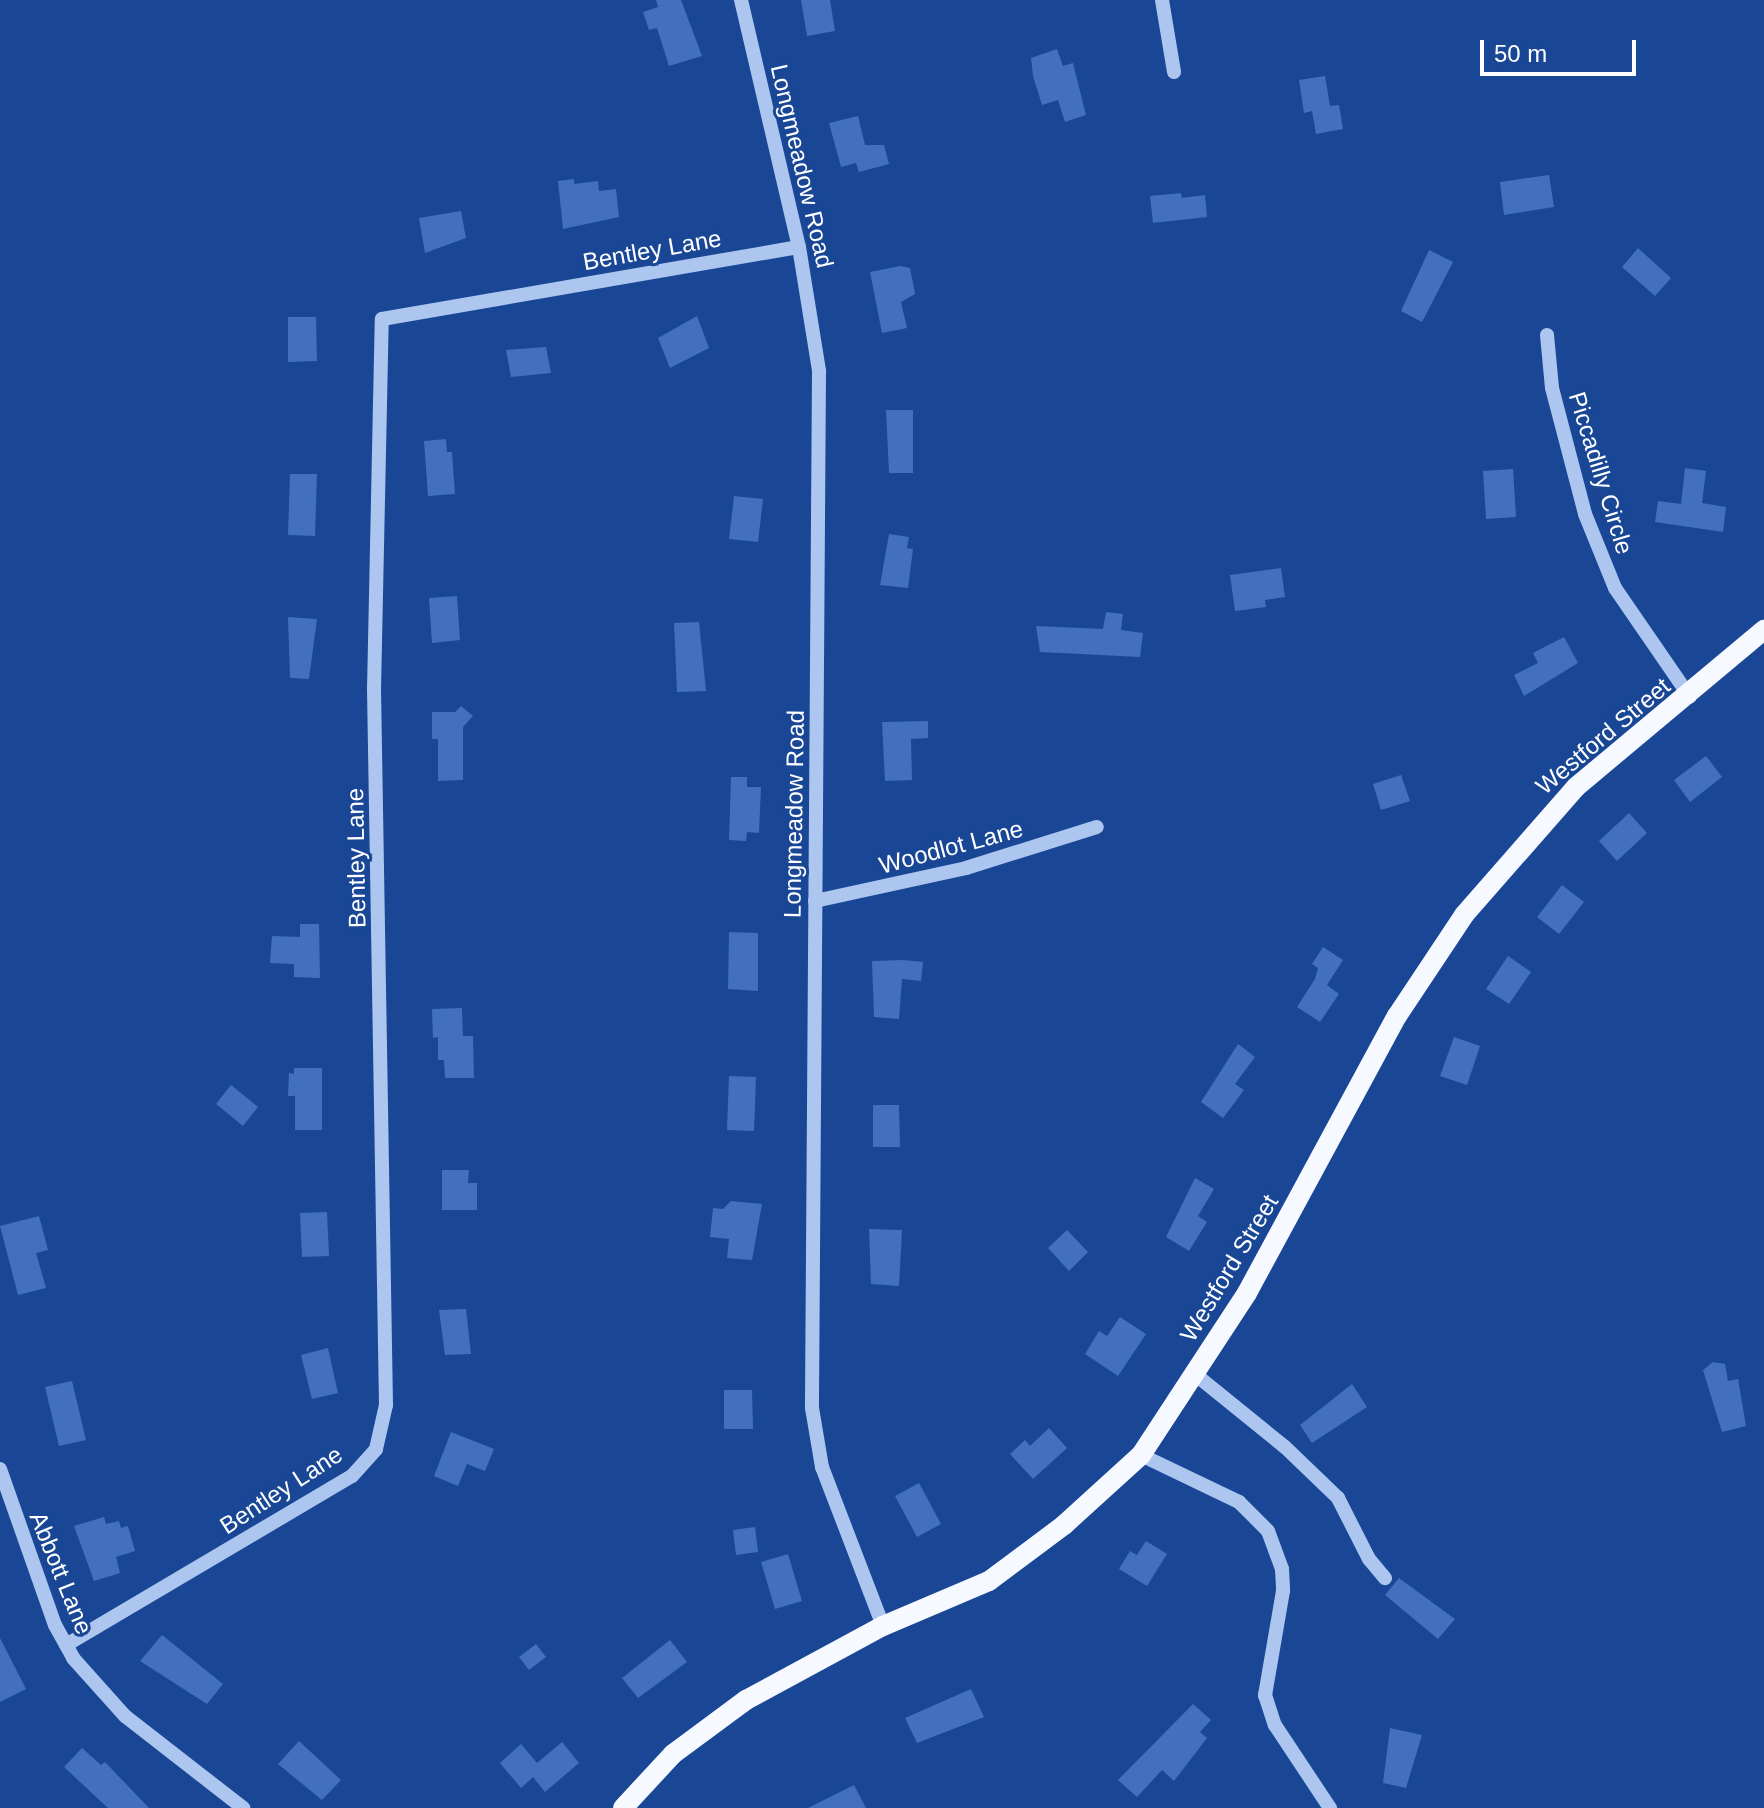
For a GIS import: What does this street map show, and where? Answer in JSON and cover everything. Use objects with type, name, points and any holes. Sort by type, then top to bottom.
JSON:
[{"type":"main road","name":"Westford Street","points":[[623,1808],[673,1754],[746,1700],[883,1626],[989,1581],[1064,1525],[1141,1455],[1196,1375],[1282,1233],[1397,1016],[1464,915],[1576,787],[1690,697],[1764,630]]},
{"type":"street","name":"Longmeadow Road","points":[[741,0],[799,247],[819,371],[821,449],[812,1408],[822,1467],[883,1626]]},
{"type":"street","points":[[1162,0],[1174,72]]},
{"type":"street","name":"Bentley Lane","points":[[66,1645],[352,1476],[376,1449],[383,1420],[389,1356],[374,690],[382,319],[799,247]]},
{"type":"street","name":"Piccadilly Circle","points":[[1547,335],[1552,388],[1591,529],[1615,588],[1690,697]]},
{"type":"street","name":"Woodlot Lane","points":[[815,901],[966,868],[1097,827]]},
{"type":"street","points":[[1196,1375],[1285,1447],[1338,1498],[1369,1559],[1385,1578]]},
{"type":"street","points":[[1141,1455],[1239,1502],[1268,1531],[1282,1569],[1283,1591],[1265,1695],[1279,1732],[1330,1808]]},
{"type":"street","name":"Abbott Lane","points":[[0,1469],[66,1645],[125,1716],[243,1808]]},
{"type":"building","points":[[656,0],[681,0],[702,56],[669,66],[657,28],[649,30],[643,12],[658,7]]},
{"type":"building","points":[[801,0],[830,0],[835,31],[807,36]]},
{"type":"building","points":[[1057,49],[1063,66],[1073,63],[1086,115],[1065,122],[1058,100],[1042,105],[1031,58]]},
{"type":"building","points":[[1325,76],[1330,106],[1339,105],[1343,129],[1316,134],[1312,111],[1304,113],[1299,80]]},
{"type":"building","points":[[858,116],[865,145],[884,145],[889,164],[859,172],[856,163],[841,167],[829,123]]},
{"type":"building","points":[[1549,175],[1554,207],[1504,215],[1500,182]]},
{"type":"building","points":[[574,179],[574,184],[598,181],[599,191],[616,189],[619,217],[563,229],[558,181]]},
{"type":"building","points":[[1181,193],[1182,198],[1205,195],[1207,217],[1153,223],[1150,196]]},
{"type":"building","points":[[461,211],[466,238],[425,253],[419,218]]},
{"type":"building","points":[[1638,248],[1671,278],[1655,296],[1622,267]]},
{"type":"building","points":[[1429,250],[1453,262],[1422,322],[1401,311]]},
{"type":"building","points":[[900,266],[910,268],[915,294],[901,302],[907,328],[882,333],[870,272]]},
{"type":"building","points":[[697,316],[709,348],[670,368],[658,338]]},
{"type":"building","points":[[288,317],[316,317],[317,361],[288,362]]},
{"type":"building","points":[[546,347],[551,373],[511,377],[506,350]]},
{"type":"building","points":[[886,410],[913,410],[913,473],[889,473]]},
{"type":"building","points":[[446,439],[447,452],[452,452],[455,494],[428,496],[424,441]]},
{"type":"building","points":[[1685,468],[1706,471],[1702,503],[1726,507],[1723,532],[1655,522],[1658,501],[1681,504]]},
{"type":"building","points":[[1513,469],[1516,517],[1486,519],[1483,471]]},
{"type":"building","points":[[290,474],[317,474],[315,536],[288,535]]},
{"type":"building","points":[[734,496],[763,499],[758,542],[729,539]]},
{"type":"building","points":[[889,534],[909,537],[907,548],[913,549],[908,588],[880,585]]},
{"type":"building","points":[[1281,568],[1285,597],[1265,600],[1266,607],[1235,611],[1230,575]]},
{"type":"building","points":[[457,596],[460,640],[432,643],[429,598]]},
{"type":"building","points":[[1106,612],[1123,614],[1121,630],[1143,633],[1140,657],[1040,652],[1036,626],[1103,629]]},
{"type":"building","points":[[288,617],[317,619],[309,679],[290,678]]},
{"type":"building","points":[[699,622],[706,691],[677,692],[674,623]]},
{"type":"building","points":[[1564,637],[1578,663],[1524,696],[1514,675],[1538,663],[1533,653]]},
{"type":"building","points":[[461,706],[473,716],[463,727],[463,780],[438,781],[438,739],[432,739],[432,712],[455,712]]},
{"type":"building","points":[[928,721],[928,738],[911,739],[912,780],[885,781],[882,722]]},
{"type":"building","points":[[1706,756],[1722,777],[1690,802],[1674,780]]},
{"type":"building","points":[[1401,775],[1410,801],[1381,810],[1373,784]]},
{"type":"building","points":[[731,777],[747,777],[747,787],[761,787],[759,833],[747,832],[746,841],[729,840]]},
{"type":"building","points":[[1629,813],[1647,833],[1617,861],[1599,841]]},
{"type":"building","points":[[1562,885],[1584,902],[1559,934],[1537,917]]},
{"type":"building","points":[[300,924],[319,924],[320,978],[294,977],[294,964],[270,963],[272,936],[300,937]]},
{"type":"building","points":[[729,932],[758,933],[758,991],[728,989]]},
{"type":"building","points":[[1323,947],[1343,960],[1327,985],[1339,994],[1320,1022],[1297,1007],[1315,979],[1318,968],[1312,964]]},
{"type":"building","points":[[1508,956],[1531,972],[1509,1004],[1486,989]]},
{"type":"building","points":[[872,961],[923,962],[921,981],[902,979],[899,1019],[874,1017]]},
{"type":"building","points":[[462,1008],[463,1036],[473,1036],[474,1078],[445,1078],[444,1060],[438,1060],[438,1037],[433,1038],[432,1009]]},
{"type":"building","points":[[1454,1037],[1480,1046],[1467,1085],[1440,1076]]},
{"type":"building","points":[[1238,1044],[1255,1057],[1235,1084],[1244,1090],[1223,1118],[1201,1102]]},
{"type":"building","points":[[294,1068],[322,1068],[322,1130],[295,1130],[295,1096],[288,1096],[289,1073],[294,1074]]},
{"type":"building","points":[[729,1076],[756,1077],[754,1131],[727,1130]]},
{"type":"building","points":[[231,1085],[258,1107],[243,1126],[216,1104]]},
{"type":"building","points":[[873,1105],[899,1105],[900,1147],[873,1147]]},
{"type":"building","points":[[442,1170],[469,1170],[468,1183],[477,1183],[477,1210],[442,1210]]},
{"type":"building","points":[[1195,1178],[1214,1189],[1198,1216],[1207,1222],[1189,1251],[1166,1237]]},
{"type":"building","points":[[731,1201],[762,1204],[752,1260],[727,1258],[729,1239],[710,1237],[713,1208],[723,1209]]},
{"type":"building","points":[[327,1212],[329,1256],[302,1257],[300,1213]]},
{"type":"building","points":[[39,1216],[48,1250],[36,1253],[46,1288],[18,1295],[0,1226]]},
{"type":"building","points":[[869,1229],[902,1230],[899,1286],[871,1284]]},
{"type":"building","points":[[1067,1230],[1088,1252],[1069,1271],[1048,1248]]},
{"type":"building","points":[[466,1309],[471,1354],[445,1355],[439,1310]]},
{"type":"building","points":[[1120,1317],[1146,1334],[1118,1376],[1085,1354],[1099,1331],[1107,1336]]},
{"type":"building","points":[[328,1348],[338,1393],[312,1399],[301,1355]]},
{"type":"building","points":[[1713,1362],[1725,1364],[1728,1381],[1738,1379],[1746,1426],[1722,1432],[1703,1370]]},
{"type":"building","points":[[72,1381],[86,1440],[59,1446],[45,1387]]},
{"type":"building","points":[[1352,1384],[1367,1407],[1312,1443],[1300,1425]]},
{"type":"building","points":[[724,1390],[752,1390],[753,1429],[724,1429]]},
{"type":"building","points":[[1049,1428],[1067,1448],[1033,1479],[1010,1454],[1025,1440],[1030,1446]]},
{"type":"building","points":[[451,1432],[494,1449],[485,1471],[467,1464],[458,1486],[434,1476]]},
{"type":"building","points":[[919,1483],[941,1524],[917,1537],[895,1496]]},
{"type":"building","points":[[104,1517],[106,1524],[119,1521],[121,1528],[128,1526],[135,1551],[116,1557],[120,1573],[94,1581],[74,1526]]},
{"type":"building","points":[[755,1527],[758,1552],[736,1555],[733,1530]]},
{"type":"building","points":[[1146,1541],[1167,1554],[1147,1586],[1119,1569],[1130,1551],[1137,1555]]},
{"type":"building","points":[[788,1554],[802,1601],[775,1609],[761,1562]]},
{"type":"building","points":[[1399,1578],[1455,1619],[1438,1639],[1385,1595]]},
{"type":"building","points":[[162,1635],[223,1684],[207,1704],[140,1661]]},
{"type":"building","points":[[0,1638],[26,1689],[0,1702]]},
{"type":"building","points":[[670,1640],[687,1662],[638,1698],[622,1678]]},
{"type":"building","points":[[536,1644],[546,1657],[529,1670],[519,1657]]},
{"type":"building","points":[[971,1689],[984,1717],[917,1743],[905,1718]]},
{"type":"building","points":[[1193,1704],[1211,1720],[1200,1732],[1207,1738],[1174,1781],[1162,1770],[1137,1797],[1118,1780]]},
{"type":"building","points":[[1390,1728],[1422,1735],[1406,1788],[1383,1783]]},
{"type":"building","points":[[299,1741],[341,1780],[322,1800],[278,1764]]},
{"type":"building","points":[[562,1742],[579,1763],[545,1792],[533,1777],[521,1788],[500,1763],[521,1744],[537,1763]]},
{"type":"building","points":[[82,1748],[101,1765],[105,1762],[149,1808],[108,1808],[64,1767]]},
{"type":"building","points":[[854,1785],[866,1808],[808,1808]]}]
